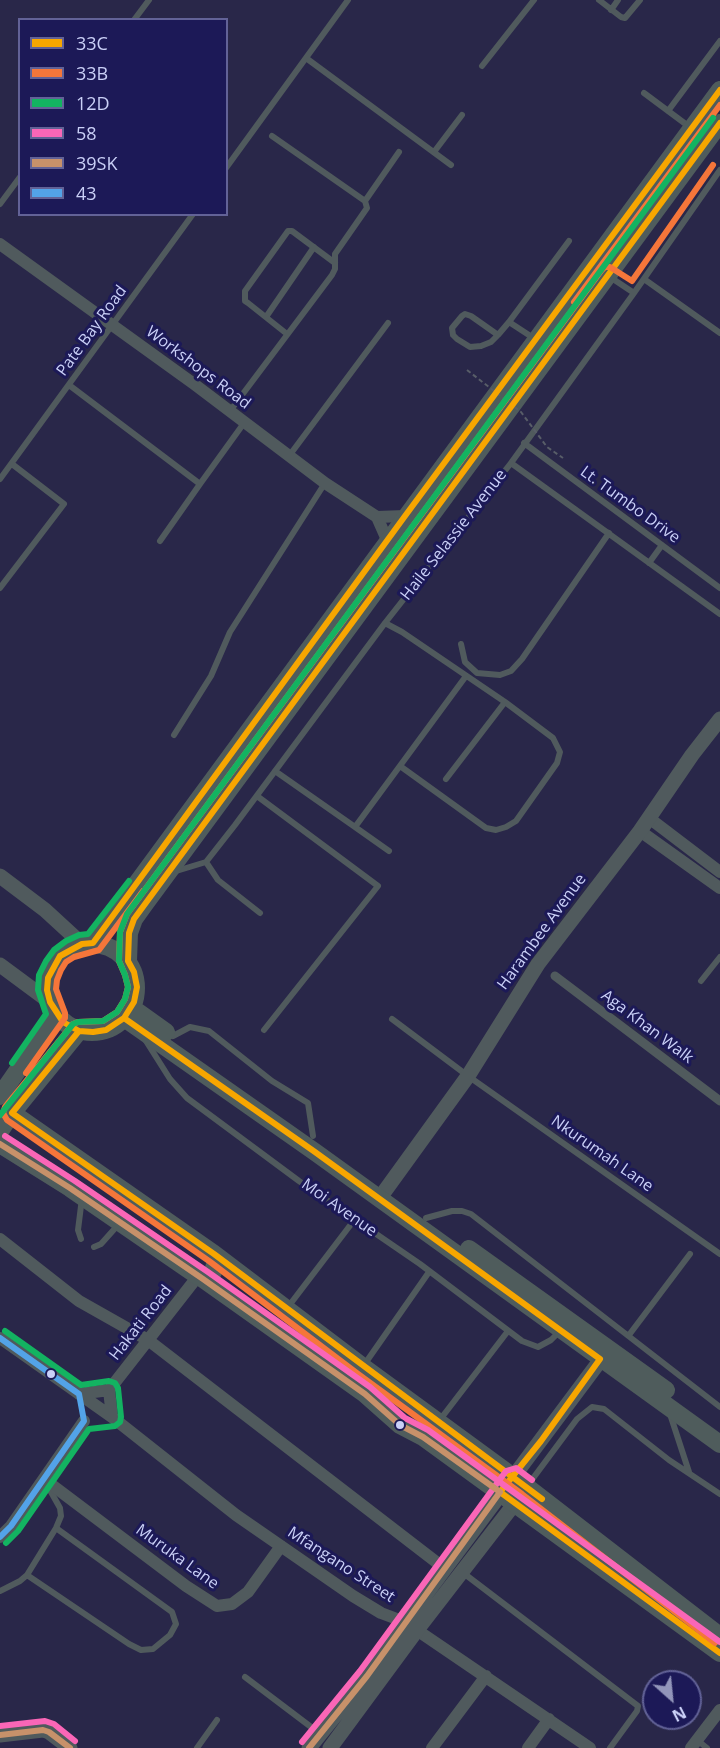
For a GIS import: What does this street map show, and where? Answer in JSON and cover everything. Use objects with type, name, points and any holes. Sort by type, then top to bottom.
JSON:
[{"type":"main road","points":[[87,944],[388,542],[720,90]]},
{"type":"main road","name":"Haile Selassie Avenue","points":[[132,1018],[136,987],[134,972],[128,962],[129,933],[134,919],[720,123]]},
{"type":"main road","points":[[128,962],[117,952],[87,944],[70,949],[53,966],[48,978],[47,990],[53,1008],[63,1022],[79,1031],[106,1030],[132,1018]]},
{"type":"main road","points":[[0,1096],[53,1008]]},
{"type":"main road","name":"Moi Avenue","points":[[132,1018],[173,1036],[313,1136],[382,1194],[426,1218],[604,1354],[667,1406],[720,1444]]},
{"type":"main road","name":"Moi Avenue","points":[[132,1018],[382,1194],[561,1330],[604,1354],[720,1429]]},
{"type":"main road","points":[[0,1131],[79,1031]]},
{"type":"main road","points":[[12,1113],[217,1257],[520,1482],[613,1564],[720,1653]]},
{"type":"main road","points":[[0,1144],[82,1196],[200,1277],[365,1394],[400,1425],[423,1437],[515,1503],[613,1564],[720,1636]]},
{"type":"main road","points":[[179,1263],[180,1251],[196,1242]]},
{"type":"main road","points":[[200,1277],[213,1272],[217,1257]]},
{"type":"street","name":"Workshops Road","points":[[0,244],[325,483],[377,517]]},
{"type":"street","points":[[388,542],[377,517],[405,516]]},
{"type":"street","name":"Harambee Avenue","points":[[382,1194],[468,1076],[538,964],[720,719]]},
{"type":"street","points":[[644,824],[720,872]]},
{"type":"street","points":[[644,824],[720,888]]},
{"type":"street","points":[[0,876],[87,944]]},
{"type":"street","points":[[0,965],[53,1008]]},
{"type":"street","name":"Aga Khan Walk","points":[[555,976],[720,1101]]},
{"type":"street","points":[[0,1239],[79,1301],[148,1340],[444,1568]]},
{"type":"street","name":"Hakati Road","points":[[109,1390],[200,1277]]},
{"type":"street","points":[[0,1338],[79,1394],[109,1390],[112,1417],[84,1421]]},
{"type":"street","points":[[309,1748],[367,1676],[461,1572],[515,1503],[520,1482],[541,1441],[604,1354]]},
{"type":"street","points":[[0,1538],[11,1526],[84,1421],[79,1394]]},
{"type":"street","name":"Mfangano Street","points":[[79,1394],[112,1417],[236,1515],[353,1596],[381,1613],[411,1626],[590,1748]]},
{"type":"street","name":"Muruka Lane","points":[[44,1479],[186,1586],[217,1606],[232,1604],[248,1592],[281,1546]]},
{"type":"street","points":[[330,1748],[411,1626],[444,1568],[500,1492],[520,1482]]},
{"type":"street","points":[[432,1748],[486,1676]]},
{"type":"street","points":[[698,1745],[720,1710]]},
{"type":"street","points":[[528,1748],[549,1719]]},
{"type":"street","points":[[0,1735],[43,1730],[70,1748]]},
{"type":"lane","points":[[136,18],[149,0]]},
{"type":"lane","points":[[228,165],[348,0]]},
{"type":"lane","points":[[482,66],[534,0]]},
{"type":"lane","points":[[599,0],[625,18],[640,0]]},
{"type":"lane","points":[[611,10],[618,0]]},
{"type":"lane","points":[[668,111],[720,41]]},
{"type":"lane","points":[[306,58],[451,165]]},
{"type":"lane","points":[[644,93],[692,128]]},
{"type":"lane","points":[[434,152],[462,116]]},
{"type":"lane","points":[[230,411],[332,275],[335,254],[367,208],[365,201],[272,136]]},
{"type":"lane","points":[[365,201],[399,152]]},
{"type":"lane","name":"Haile Selassie Avenue","points":[[206,862],[385,623],[511,463],[720,170]]},
{"type":"lane","points":[[0,204],[18,180]]},
{"type":"lane","points":[[713,180],[720,185]]},
{"type":"lane","name":"Pate Bay Road","points":[[0,479],[192,216]]},
{"type":"lane","points":[[287,334],[245,300],[245,291],[288,231],[292,231],[335,263]]},
{"type":"lane","points":[[498,335],[465,314],[452,328],[453,335],[470,347],[491,342],[498,335],[509,322],[569,242]]},
{"type":"lane","points":[[266,317],[314,247]]},
{"type":"lane","points":[[608,276],[634,293]]},
{"type":"lane","points":[[644,279],[720,333]]},
{"type":"lane","points":[[509,322],[535,340]]},
{"type":"lane","points":[[289,456],[388,323]]},
{"type":"lane","points":[[69,385],[200,484]]},
{"type":"lane","points":[[160,541],[244,423]]},
{"type":"lane","name":"Lt. Tumbo Drive","points":[[524,443],[720,588]]},
{"type":"lane","points":[[511,463],[720,614]]},
{"type":"lane","points":[[0,588],[64,504],[12,464]]},
{"type":"lane","points":[[174,735],[211,676],[230,632],[325,483]]},
{"type":"lane","points":[[461,644],[465,662],[477,673],[500,675],[511,671],[522,659],[609,533]]},
{"type":"lane","points":[[649,563],[662,545]]},
{"type":"lane","points":[[385,623],[402,632],[505,702],[553,738],[560,752],[557,763],[516,820],[506,827],[495,830],[486,828],[400,766]]},
{"type":"lane","points":[[355,827],[466,676]]},
{"type":"lane","points":[[446,779],[505,702]]},
{"type":"lane","points":[[275,771],[389,851]]},
{"type":"lane","points":[[257,796],[378,886],[264,1030]]},
{"type":"lane","points":[[167,874],[206,862],[218,880],[260,913]]},
{"type":"lane","points":[[701,981],[720,957]]},
{"type":"lane","name":"Moi Avenue","points":[[132,1018],[178,1090],[299,1181],[429,1272],[522,1341],[538,1347],[551,1340],[561,1330]]},
{"type":"lane","name":"Nkurumah Lane","points":[[392,1019],[468,1076],[720,1254]]},
{"type":"lane","points":[[173,1036],[190,1027],[209,1031],[272,1081],[308,1103],[313,1136]]},
{"type":"lane","points":[[81,1239],[78,1230],[82,1196]]},
{"type":"lane","points":[[426,1218],[452,1211],[471,1214],[575,1296],[719,1404]]},
{"type":"lane","points":[[287,1309],[355,1219]]},
{"type":"lane","points":[[94,1247],[101,1244],[121,1223]]},
{"type":"lane","points":[[629,1335],[690,1254]]},
{"type":"lane","points":[[363,1367],[429,1272]]},
{"type":"lane","points":[[438,1422],[508,1332]]},
{"type":"lane","points":[[667,1406],[689,1473]]},
{"type":"lane","points":[[520,1482],[577,1419],[592,1407],[604,1408],[669,1460],[720,1494]]},
{"type":"lane","points":[[0,1591],[27,1575],[61,1516],[60,1508],[44,1479]]},
{"type":"lane","points":[[27,1575],[141,1650],[153,1649],[170,1635],[177,1624],[172,1612],[56,1528]]},
{"type":"lane","points":[[461,1572],[638,1706],[637,1711],[610,1748]]},
{"type":"lane","points":[[245,1677],[319,1734]]},
{"type":"lane","points":[[197,1748],[217,1720]]},
{"type":"path","points":[[467,370],[521,412],[547,447],[563,458]]},
{"type":"transit line","name":"33C","points":[[720,90],[93,943],[82,944],[60,956],[48,978],[47,990],[50,1002],[63,1022],[79,1031],[93,1032],[106,1030],[124,1018],[134,1002],[137,987],[134,972],[128,961],[129,933],[134,919],[720,123]]},
{"type":"transit line","name":"33B","points":[[574,302],[720,105]]},
{"type":"transit line","name":"12D","points":[[0,1115],[73,1024],[103,1021],[117,1012],[125,999],[128,987],[119,961],[120,932],[127,914],[713,118]]},
{"type":"transit line","name":"33B","points":[[713,165],[632,281],[610,267],[605,267],[601,271],[127,914],[120,932],[119,961],[128,987],[125,999],[117,1012],[103,1021],[73,1024],[5,1107],[3,1113],[7,1120],[209,1261],[522,1494],[715,1643]]},
{"type":"transit line","name":"12D","points":[[12,1063],[46,1014],[38,990],[39,975],[46,961],[54,950],[66,941],[88,934],[129,881]]},
{"type":"transit line","name":"33B","points":[[26,1073],[65,1018],[56,989],[57,980],[66,962],[74,957],[99,950],[143,891]]},
{"type":"transit line","name":"33C","points":[[124,1018],[315,1152],[600,1359],[541,1441],[500,1492],[720,1653]]},
{"type":"transit line","name":"33C","points":[[79,1031],[12,1113],[214,1254],[542,1499]]},
{"type":"transit line","name":"58","points":[[5,1136],[208,1272],[370,1387],[405,1418],[428,1430],[720,1642]]},
{"type":"transit line","name":"39SK","points":[[0,1144],[70,1188],[203,1279],[365,1394],[400,1425],[423,1437],[500,1492],[367,1676],[309,1748]]},
{"type":"transit line","name":"12D","points":[[5,1331],[81,1385],[109,1381],[115,1383],[118,1388],[121,1417],[120,1422],[115,1426],[89,1429],[18,1531],[6,1543]]},
{"type":"transit line","name":"43","points":[[0,1338],[79,1394],[84,1421],[11,1526],[0,1537]]},
{"type":"transit line","name":"58","points":[[302,1742],[360,1671],[506,1471],[516,1468],[532,1480]]},
{"type":"transit line","name":"58","points":[[0,1726],[45,1721],[54,1724],[75,1741]]},
{"type":"transit line","name":"39SK","points":[[0,1735],[43,1730],[70,1748]]}]
